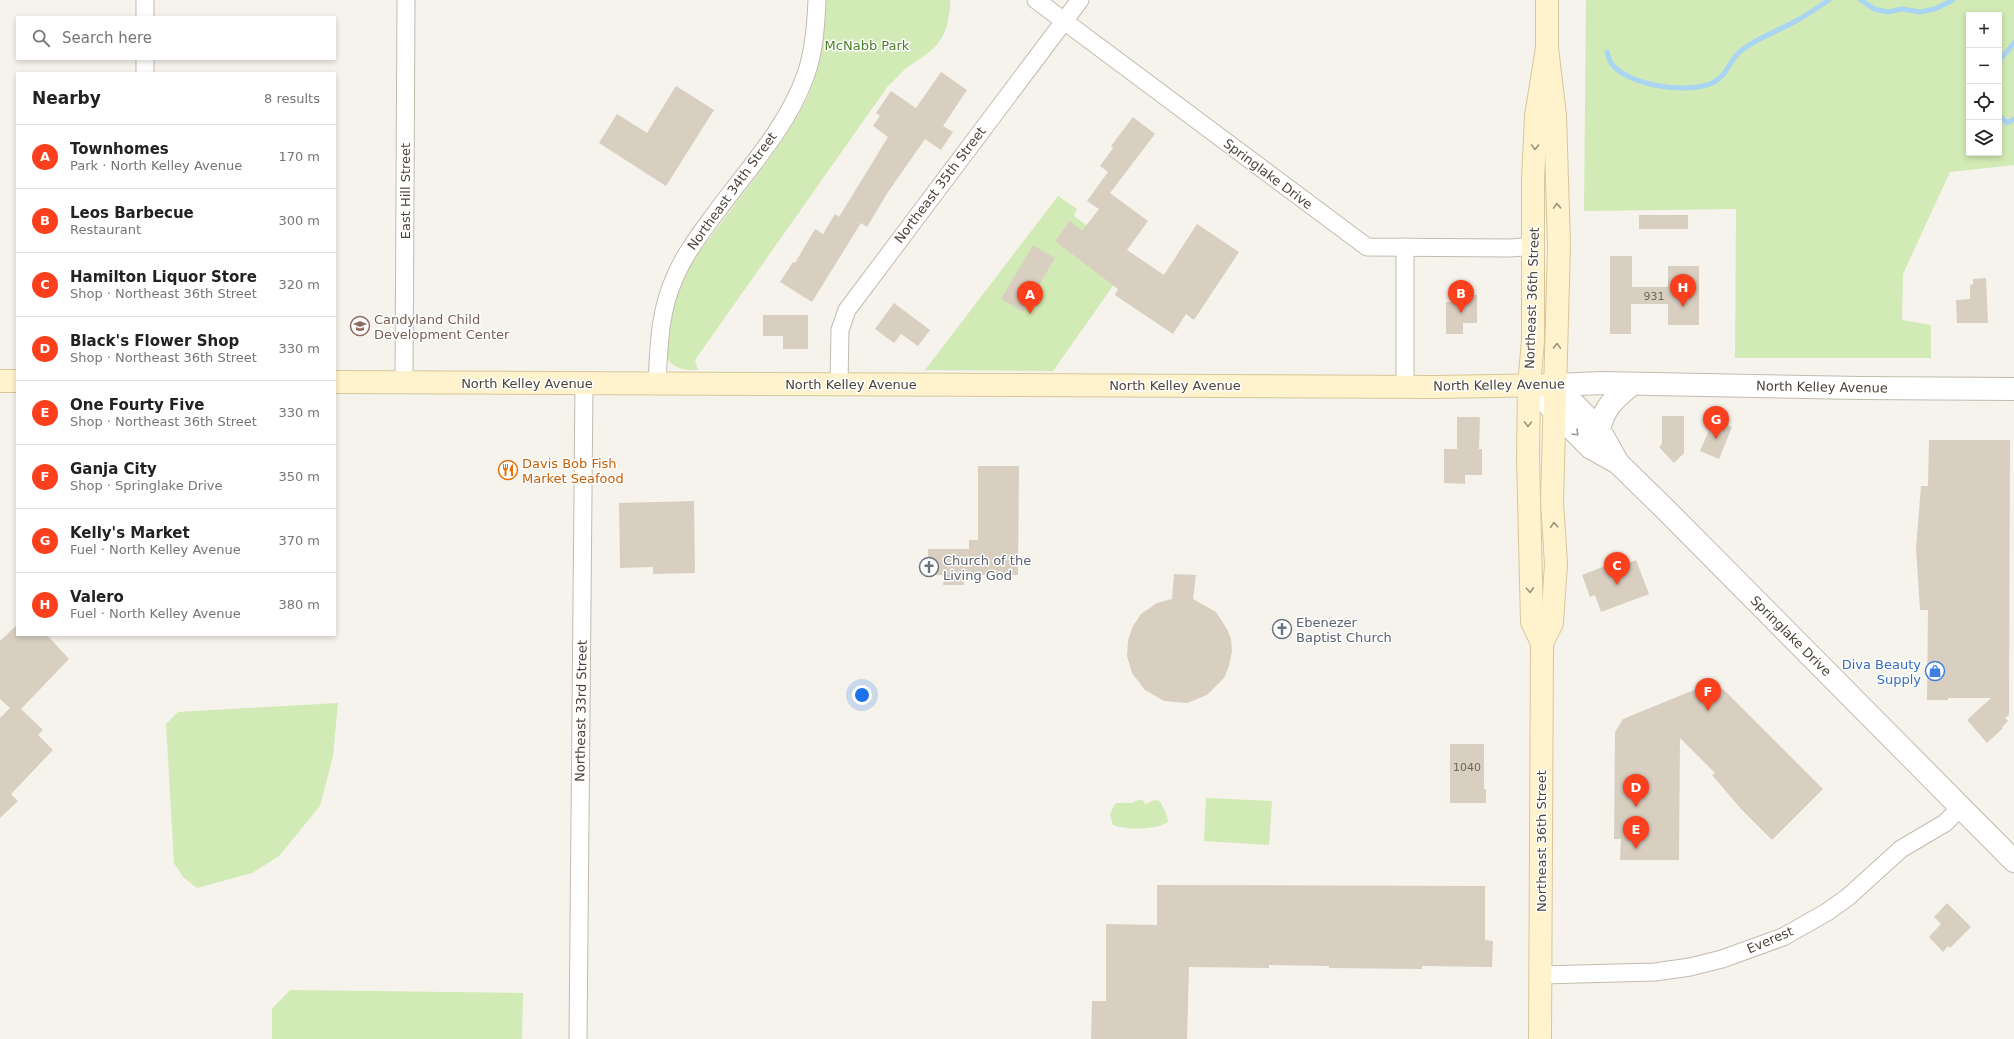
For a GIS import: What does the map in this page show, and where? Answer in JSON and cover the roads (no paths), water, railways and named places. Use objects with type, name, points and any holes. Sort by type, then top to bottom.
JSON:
[{"type":"main road","name":"Northeast 36th Street","points":[[1542,643],[1552,623],[1556,564],[1552,502],[1558,245],[1555,115],[1547,48],[1547,0]]},
{"type":"main road","name":"Northeast 36th Street","points":[[1540,1039],[1542,643],[1532,622],[1531,615],[1528,457],[1529,385],[1533,341],[1533,179],[1536,116],[1547,48]]},
{"type":"main road","points":[[1534,246],[1558,245]]},
{"type":"main road","points":[[0,381],[16,381]]},
{"type":"main road","name":"North Kelley Avenue","points":[[336,382],[584,384],[1555,385]]},
{"type":"street","points":[[145,0],[145,16]]},
{"type":"street","name":"East Hill Street","points":[[404,382],[406,0]]},
{"type":"street","name":"Northeast 34th Street","points":[[657,384],[662,314],[674,278],[686,255],[772,138],[796,98],[805,78],[811,57],[815,35],[817,0]]},
{"type":"street","name":"Springlake Drive","points":[[1036,0],[1367,247],[1534,246]]},
{"type":"street","name":"Northeast 35th Street","points":[[839,384],[840,330],[847,310],[1080,0]]},
{"type":"street","points":[[145,60],[145,72]]},
{"type":"street","points":[[1405,247],[1405,386]]},
{"type":"street","name":"Northeast 33rd Street","points":[[578,1039],[584,384]]},
{"type":"street","points":[[1599,429],[1602,417],[1611,402],[1632,384]]},
{"type":"street","name":"North Kelley Avenue","points":[[1555,385],[1632,384],[2014,389]]},
{"type":"street","name":"Springlake Drive","points":[[1529,385],[1591,448],[1618,463],[1691,534],[2014,861]]},
{"type":"street","name":"Springlake Drive","points":[[1555,385],[1599,429],[1618,463]]},
{"type":"street","name":"Everest","points":[[1541,975],[1655,972],[1690,967],[1722,959],[1783,936],[1827,912],[1848,897],[1900,849],[1945,823],[1961,807]]},
{"type":"waterway","points":[[1607,52],[1611,63],[1619,71],[1630,78],[1644,83],[1675,88],[1703,86],[1719,79],[1738,53],[1748,46],[1796,21],[1829,0]]},
{"type":"waterway","points":[[1861,0],[1874,9],[1888,12],[1902,9],[1920,12],[1935,9],[1953,0]]},
{"type":"waterway","points":[[2002,57],[2014,43]]},
{"type":"waterway","points":[[2002,118],[2007,123],[2014,119]]},
{"type":"place","name":"Valero","points":[[1683,307]]},
{"type":"place","name":"Leos Barbecue","points":[[1461,313]]},
{"type":"place","name":"Townhomes","points":[[1030,314]]},
{"type":"place","name":"Candyland Child Development Center","points":[[360,326]]},
{"type":"place","name":"Kelly's Market","points":[[1716,439]]},
{"type":"place","name":"Davis Bob Fish Market Seafood","points":[[508,470]]},
{"type":"place","name":"Church of the Living God","points":[[929,567]]},
{"type":"place","name":"Hamilton Liquor Store","points":[[1617,585]]},
{"type":"place","name":"Ebenezer Baptist Church","points":[[1282,629]]},
{"type":"place","name":"Diva Beauty Supply","points":[[1935,671]]},
{"type":"place","name":"Ganja City","points":[[1708,711]]},
{"type":"place","name":"Black's Flower Shop","points":[[1636,807]]},
{"type":"place","name":"One Fourty Five","points":[[1636,849]]},
{"type":"park label","name":"McNabb Park","points":[[867,45]]}]
